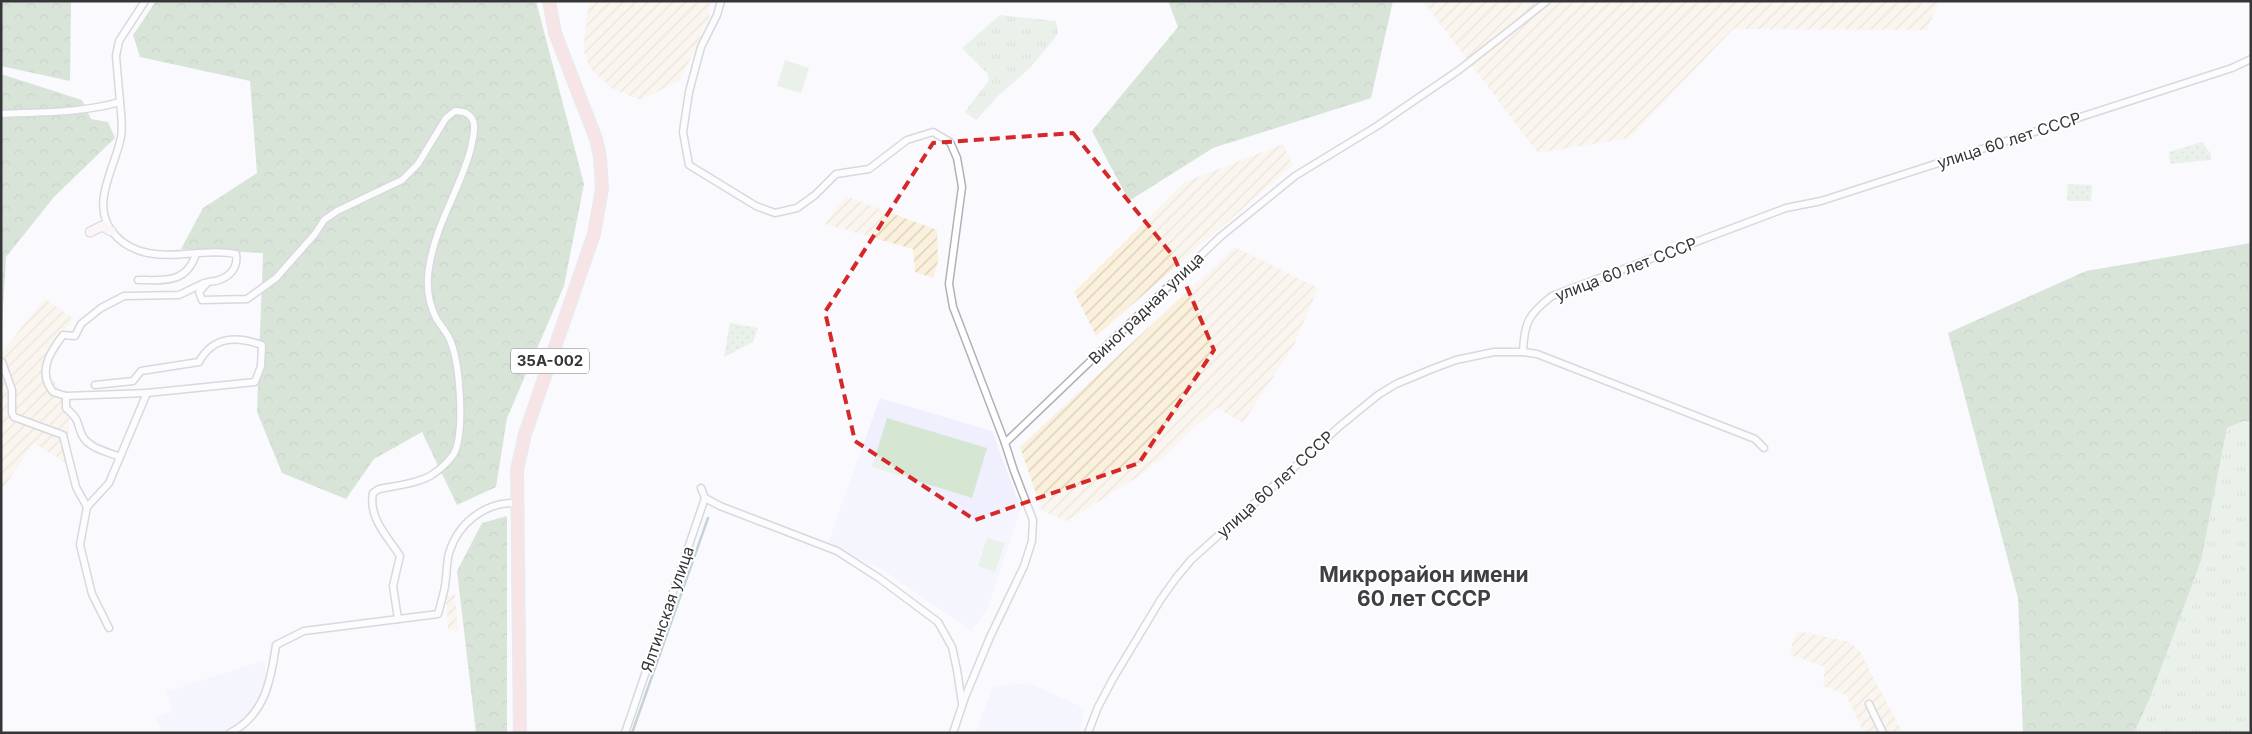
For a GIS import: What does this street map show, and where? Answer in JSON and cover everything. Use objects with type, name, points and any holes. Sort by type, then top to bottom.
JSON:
[{"type":"highway","name":"35А-002","points":[[520,733],[517,470],[523,442],[594,234],[602,190],[600,157],[596,139],[555,34],[549,1]]},
{"type":"main road","points":[[90,232],[102,226],[111,231]]},
{"type":"street","points":[[95,385],[133,381],[141,371],[199,362],[205,351],[214,343],[233,340],[262,344],[261,366],[255,382],[147,393],[66,396],[53,392],[46,378],[49,353],[63,335],[75,336],[81,324],[101,308],[124,296],[180,295],[208,282],[219,281],[232,273],[237,263],[236,254],[213,252],[168,255],[147,253],[120,240],[111,231],[104,218],[102,198],[121,137],[116,56],[119,41],[145,1]]},
{"type":"street","points":[[721,1],[698,54],[689,92],[683,132],[688,165],[756,206],[775,213],[797,208],[816,195],[836,174],[869,169],[906,140],[933,132],[950,142],[958,158],[962,188],[950,284],[953,307],[1033,520],[1032,541],[1024,566],[990,637],[962,705],[953,733]]},
{"type":"street","name":"Виноградная улица","points":[[1005,443],[1220,237],[1295,176],[1376,126],[1452,75],[1547,1]]},
{"type":"street","name":"улица 60 лет СССР","points":[[1088,733],[1098,707],[1114,676],[1161,599],[1191,560],[1340,426],[1378,395],[1396,384],[1456,360],[1494,352],[1523,352],[1524,334],[1534,310],[1552,296],[1599,280],[1786,208],[1821,201],[2232,68],[2251,59]]},
{"type":"street","points":[[1,114],[75,111],[98,108],[120,102]]},
{"type":"street","points":[[208,282],[198,292],[202,300],[247,299],[276,278],[298,255],[324,220],[337,211],[385,190],[402,180],[418,164],[446,118],[455,111],[465,112],[471,117],[474,125],[468,158],[432,252],[428,274],[428,291],[432,306],[436,317],[450,340],[456,359],[460,404],[456,451],[432,476],[379,489],[373,493],[372,500],[380,529],[400,556],[393,586],[398,619]]},
{"type":"street","points":[[138,280],[166,280],[182,275],[192,263],[196,254]]},
{"type":"street","points":[[1523,352],[1537,354],[1754,439],[1764,448]]},
{"type":"street","points":[[2,362],[12,390],[12,413],[14,417],[63,436],[76,487],[88,507]]},
{"type":"street","points":[[109,628],[92,594],[80,545],[88,507],[109,483],[147,393]]},
{"type":"street","points":[[66,396],[66,408],[79,420],[83,437],[95,447],[120,457]]},
{"type":"street","points":[[701,488],[705,498],[720,506],[837,551],[886,583],[938,622],[952,647],[962,705]]},
{"type":"street","name":"Ялтинская улица","points":[[625,732],[705,498]]},
{"type":"street","points":[[230,733],[239,728],[258,709],[264,698],[272,673],[276,645],[304,631],[438,614],[444,591],[449,553],[458,534],[467,522],[481,512],[502,502],[516,503]]},
{"type":"street","points":[[1868,704],[1883,733]]},
{"type":"highlighted area","points":[[1073,133],[1174,257],[1214,350],[1139,463],[975,520],[855,441],[825,312],[933,143]]},
{"type":"shaded area","points":[[589,1],[711,1],[709,18],[680,81],[640,100],[611,88],[590,68],[583,49]]},
{"type":"shaded area","points":[[1423,1],[1939,1],[1927,30],[1733,29],[1630,138],[1538,153]]},
{"type":"shaded area","points":[[1283,144],[1293,165],[1096,336],[1074,292],[1185,182]]},
{"type":"shaded area","points":[[845,196],[937,230],[938,261],[933,278],[915,272],[913,249],[825,224]]},
{"type":"shaded area","points":[[1235,247],[1318,288],[1294,345],[1243,423],[1217,408],[1146,472],[1067,521],[1042,511],[1020,447]]},
{"type":"shaded area","points":[[45,298],[73,319],[42,360],[71,409],[65,463],[34,443],[3,488],[1,487],[1,353]]},
{"type":"shaded area","points":[[880,398],[992,431],[1021,509],[988,608],[971,631],[883,570],[827,545]]},
{"type":"shaded area","points":[[455,595],[458,630],[448,631],[446,596]]},
{"type":"shaded area","points":[[1797,631],[1850,642],[1860,652],[1903,733],[1864,733],[1846,695],[1823,686],[1825,667],[1789,654]]},
{"type":"shaded area","points":[[264,660],[268,681],[257,707],[236,726],[224,733],[162,733],[156,717],[172,711],[166,692]]},
{"type":"shaded area","points":[[1030,683],[1084,708],[1080,733],[975,733],[993,686]]},
{"type":"green space","points":[[1,1],[71,1],[70,81],[1,66]]},
{"type":"green space","points":[[156,1],[536,1],[584,184],[564,286],[507,418],[496,487],[457,505],[422,432],[374,459],[346,499],[282,473],[257,412],[263,253],[181,249],[203,208],[257,173],[250,81],[140,57],[133,35]]},
{"type":"green space","points":[[1168,1],[1393,1],[1371,98],[1213,148],[1129,201],[1092,131],[1178,27]]},
{"type":"green space","points":[[1000,15],[1056,21],[1058,34],[1030,68],[999,95],[976,120],[965,112],[989,80],[988,74],[962,48]]},
{"type":"green space","points":[[785,60],[809,68],[801,93],[777,86]]},
{"type":"green space","points":[[1,74],[82,100],[91,119],[108,122],[115,138],[54,197],[6,257],[1,343]]},
{"type":"green space","points":[[2202,142],[2211,154],[2211,160],[2170,164],[2169,152]]},
{"type":"green space","points":[[2068,184],[2092,185],[2091,201],[2067,201]]},
{"type":"green space","points":[[2251,243],[2251,422],[2243,421],[2227,428],[2201,561],[2150,698],[2134,733],[2023,733],[2018,598],[1948,333],[2086,271]]},
{"type":"green space","points":[[730,323],[758,328],[753,342],[724,357]]},
{"type":"green space","points":[[887,418],[987,448],[972,498],[872,467]]},
{"type":"green space","points":[[2243,421],[2251,422],[2251,733],[2134,733],[2150,698],[2201,561],[2227,428]]},
{"type":"green space","points":[[507,516],[507,733],[476,733],[457,571],[482,523]]},
{"type":"green space","points":[[987,538],[1005,543],[995,572],[978,566]]},
{"type":"waterway","points":[[632,733],[708,518]]},
{"type":"district","name":"Микрорайон имени 60 лет СССР","points":[[1424,587]]}]
